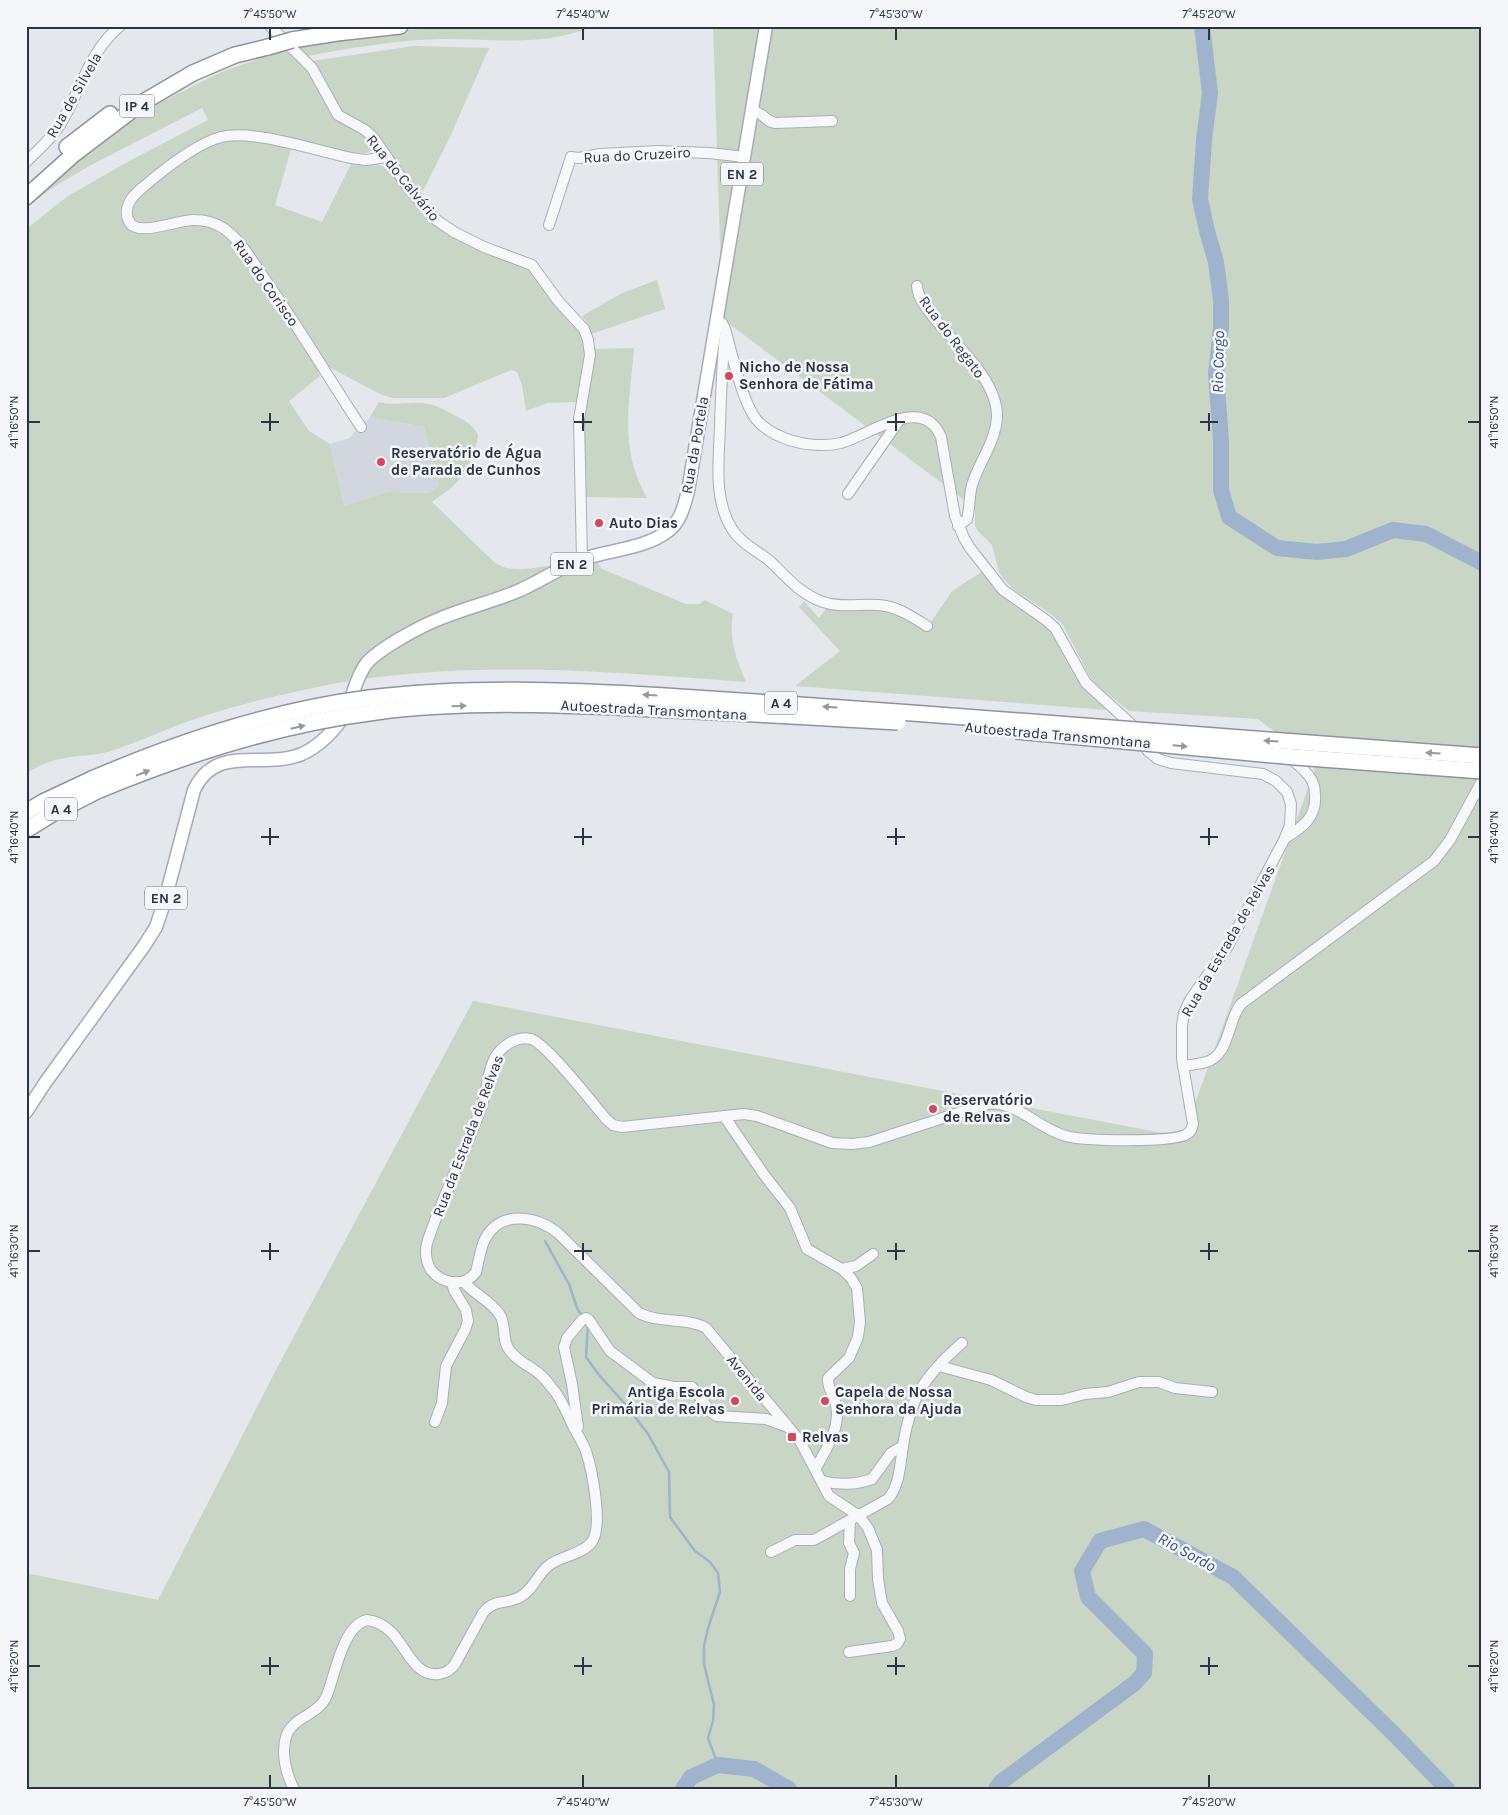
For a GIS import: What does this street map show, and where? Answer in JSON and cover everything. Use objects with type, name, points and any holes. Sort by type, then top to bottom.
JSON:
[{"type":"highway","name":"IP 4","points":[[288,36],[312,26]]},
{"type":"highway","name":"IP 4","points":[[26,187],[53,159],[73,142],[129,101],[190,67],[267,37],[337,33],[400,26]]},
{"type":"highway","name":"IP 4","points":[[26,197],[74,154],[140,104],[193,73],[235,55],[267,37]]},
{"type":"highway","name":"Autoestrada Transmontana","points":[[26,830],[138,759],[188,742],[249,723],[298,711],[383,697],[442,692],[615,693],[746,701],[1482,756]]},
{"type":"highway","name":"Autoestrada Transmontana","points":[[26,812],[43,802],[261,735],[376,712],[516,704],[671,709],[946,725],[1296,757],[1482,771]]},
{"type":"main road","name":"Rua da Portela","points":[[26,1112],[152,933],[165,900],[192,795],[202,776],[216,765],[225,762],[278,760],[304,753],[322,740],[341,720],[363,669],[376,655],[413,632],[437,620],[513,593],[582,560],[653,540],[672,528],[679,518],[688,491],[721,325],[744,157],[766,26]]},
{"type":"street","name":"Rua de Silvela","points":[[26,162],[60,125],[85,74],[107,39],[120,26]]},
{"type":"street","name":"Rua do Calvário","points":[[267,37],[312,68],[338,115],[369,134],[434,219],[484,248],[532,265],[559,302],[584,328],[590,355],[579,419],[582,560]]},
{"type":"street","points":[[752,112],[760,112],[769,122],[775,123],[832,121]]},
{"type":"street","name":"Rua do Corisco","points":[[361,427],[322,369],[288,312],[236,239],[217,225],[194,220],[172,222],[144,229],[136,228],[129,222],[127,208],[137,192],[161,172],[203,144],[228,136],[256,136],[366,160],[386,157]]},
{"type":"street","name":"Rua do Cruzeiro","points":[[548,225],[571,157],[579,158],[598,154],[658,151],[709,153],[744,157]]},
{"type":"street","name":"Rua do Regato","points":[[917,286],[921,300],[929,311],[976,367],[994,398],[996,408],[997,416],[992,436],[972,487],[967,519],[958,526]]},
{"type":"street","points":[[721,325],[719,490],[725,515],[733,531],[747,545],[771,562],[794,586],[815,599],[842,606],[880,605],[892,607],[926,626]]},
{"type":"street","name":"Rua da Estrada de Relvas","points":[[452,1282],[440,1277],[431,1270],[427,1259],[427,1243],[482,1108],[495,1058],[508,1043],[524,1038],[532,1039],[539,1043],[607,1120],[617,1126],[630,1127],[753,1114],[827,1142],[852,1144],[869,1142],[982,1105],[995,1103],[1008,1106],[1046,1128],[1066,1136],[1095,1139],[1172,1139],[1187,1134],[1193,1124],[1183,1066],[1182,1022],[1186,1008],[1228,946],[1290,825],[1292,811],[1290,798],[1282,786],[1270,777],[1263,774],[1179,764],[1164,761],[1153,756],[1144,746],[1132,725],[1086,683],[1055,628],[998,586],[967,543],[958,526],[952,504],[942,441],[938,429],[929,420],[921,417],[900,420],[834,444],[801,443],[774,434],[759,423],[749,407],[721,325]]},
{"type":"street","points":[[848,494],[900,420]]},
{"type":"street","points":[[1285,838],[1305,824],[1315,804],[1315,791],[1311,778],[1295,762]]},
{"type":"street","points":[[1183,1066],[1207,1062],[1217,1056],[1222,1048],[1233,1016],[1241,1004],[1434,861],[1450,840],[1482,781]]},
{"type":"street","points":[[724,1116],[790,1208],[807,1249],[842,1269],[857,1288],[859,1331],[849,1358],[828,1378],[828,1383],[836,1403],[836,1421],[833,1436],[816,1468]]},
{"type":"street","name":"Avenida","points":[[464,1282],[473,1277],[476,1272],[484,1240],[490,1231],[507,1220],[529,1219],[545,1224],[554,1230],[634,1310],[659,1320],[694,1324],[706,1328],[802,1444],[829,1496],[854,1519]]},
{"type":"street","points":[[842,1269],[856,1266],[873,1254]]},
{"type":"street","points":[[435,1422],[442,1403],[446,1366],[465,1330],[468,1320],[466,1310],[454,1290],[452,1282],[464,1282],[500,1314],[507,1348],[518,1360],[540,1374],[555,1391],[582,1443]]},
{"type":"street","points":[[294,1789],[285,1766],[286,1735],[294,1725],[317,1710],[324,1702],[348,1637],[356,1624],[369,1620],[382,1626],[392,1633],[420,1669],[430,1674],[444,1673],[455,1664],[487,1609],[496,1603],[522,1596],[548,1565],[584,1549],[592,1542],[596,1533],[598,1518],[590,1469],[577,1420],[572,1384],[564,1349],[567,1338],[582,1320],[586,1318],[611,1353],[653,1383],[674,1387],[692,1387],[711,1412],[719,1417],[766,1419],[790,1428]]},
{"type":"street","points":[[771,1552],[793,1541],[813,1540],[886,1501],[893,1492],[899,1473],[903,1446],[918,1394],[939,1366],[962,1343]]},
{"type":"street","points":[[939,1366],[991,1380],[1026,1397],[1040,1400],[1060,1400],[1083,1394],[1109,1392],[1139,1382],[1159,1382],[1175,1388],[1212,1392]]},
{"type":"street","points":[[822,1481],[846,1483],[869,1480],[876,1476],[890,1453],[903,1446]]},
{"type":"street","points":[[850,1596],[850,1566],[854,1553],[849,1543],[854,1519]]},
{"type":"street","points":[[849,1652],[892,1646],[898,1644],[900,1637],[882,1603],[878,1580],[876,1545],[868,1528],[854,1519]]},
{"type":"shaded area","points":[[370,417],[424,427],[439,485],[429,493],[388,492],[344,506],[330,444],[349,438]]},
{"type":"green space","points":[[483,26],[594,26],[574,33],[536,40],[440,39],[407,41],[308,56],[295,45],[366,32]]},
{"type":"green space","points":[[713,26],[1482,26],[1482,1789],[26,1789],[26,1573],[158,1600],[278,1366],[473,1001],[1183,1137],[1317,763],[1258,719],[1129,711],[1099,687],[1090,677],[1063,625],[1051,614],[1014,590],[1003,578],[999,572],[992,545],[977,530],[975,525],[975,508],[720,317],[721,274]]},
{"type":"green space","points":[[414,46],[489,48],[450,137],[423,191],[411,182],[378,133],[346,114],[339,107],[312,61]]},
{"type":"green space","points":[[285,50],[310,75],[334,119],[359,130],[373,143],[372,150],[366,153],[344,152],[225,132],[132,191],[121,207],[121,218],[126,227],[144,233],[189,225],[204,226],[229,239],[237,247],[314,360],[320,376],[289,401],[309,431],[330,444],[344,506],[388,492],[429,493],[439,485],[424,427],[370,417],[379,402],[432,405],[467,423],[478,435],[472,457],[461,477],[451,488],[432,502],[494,562],[501,566],[515,569],[554,565],[555,567],[362,659],[348,681],[276,696],[222,711],[192,720],[111,751],[55,760],[26,773],[26,229],[68,196],[131,160],[208,120],[202,108],[91,165],[57,185],[26,207],[52,180],[119,127],[147,109],[221,72]]},
{"type":"green space","points":[[228,139],[249,140],[291,149],[275,205],[322,222],[352,162],[376,164],[385,167],[421,209],[528,266],[583,332],[585,354],[577,402],[547,403],[526,411],[522,385],[517,372],[511,370],[444,398],[394,398],[382,395],[325,365],[269,276],[242,239],[196,215],[181,216],[145,225],[134,221],[131,213],[132,205],[147,189],[209,145]]},
{"type":"green space","points":[[657,280],[665,309],[591,334],[588,324],[582,316],[622,293]]},
{"type":"green space","points":[[634,348],[628,424],[629,442],[632,461],[647,498],[585,497],[582,415],[593,349]]},
{"type":"green space","points":[[598,561],[602,569],[686,604],[699,604],[705,600],[733,614],[733,640],[746,682],[602,672],[507,669],[459,670],[362,679],[381,658],[419,633],[460,616],[507,602],[563,575]]},
{"type":"green space","points":[[983,571],[998,589],[1033,615],[1054,635],[1079,682],[1090,695],[1108,710],[795,686],[840,651],[799,607],[804,601],[819,618],[828,606],[886,611],[912,622],[925,631],[952,591]]},
{"type":"waterway","name":"Rio Corgo","points":[[1202,26],[1210,93],[1204,140],[1200,199],[1216,262],[1221,300],[1221,327],[1216,374],[1221,440],[1221,490],[1229,517],[1277,548],[1317,552],[1346,549],[1393,530],[1426,534],[1482,563]]},
{"type":"waterway","points":[[545,1241],[569,1284],[577,1308],[582,1316]]},
{"type":"waterway","points":[[588,1324],[586,1357],[648,1434],[669,1472],[670,1517],[695,1551],[710,1562],[718,1573],[720,1592],[704,1646],[704,1664],[714,1705],[713,1721],[708,1738],[718,1765]]},
{"type":"waterway","name":"Rio Sordo","points":[[996,1789],[1001,1782],[1135,1683],[1144,1673],[1145,1654],[1088,1597],[1082,1571],[1100,1541],[1144,1529],[1233,1577],[1395,1735],[1447,1789]]},
{"type":"waterway","name":"Rio Sordo","points":[[683,1789],[691,1777],[718,1765],[754,1769],[789,1789]]},
{"type":"place","name":"Nicho de Nossa Senhora de Fátima","points":[[729,376]]},
{"type":"place","name":"Reservatório de Água de Parada de Cunhos","points":[[381,462]]},
{"type":"place","name":"Auto Dias","points":[[599,523]]},
{"type":"place","name":"Reservatório de Relvas","points":[[933,1109]]},
{"type":"place","name":"Antiga Escola Primária de Relvas","points":[[735,1401]]},
{"type":"place","name":"Capela de Nossa Senhora da Ajuda","points":[[825,1401]]},
{"type":"place","name":"Relvas","points":[[792,1437]]}]
